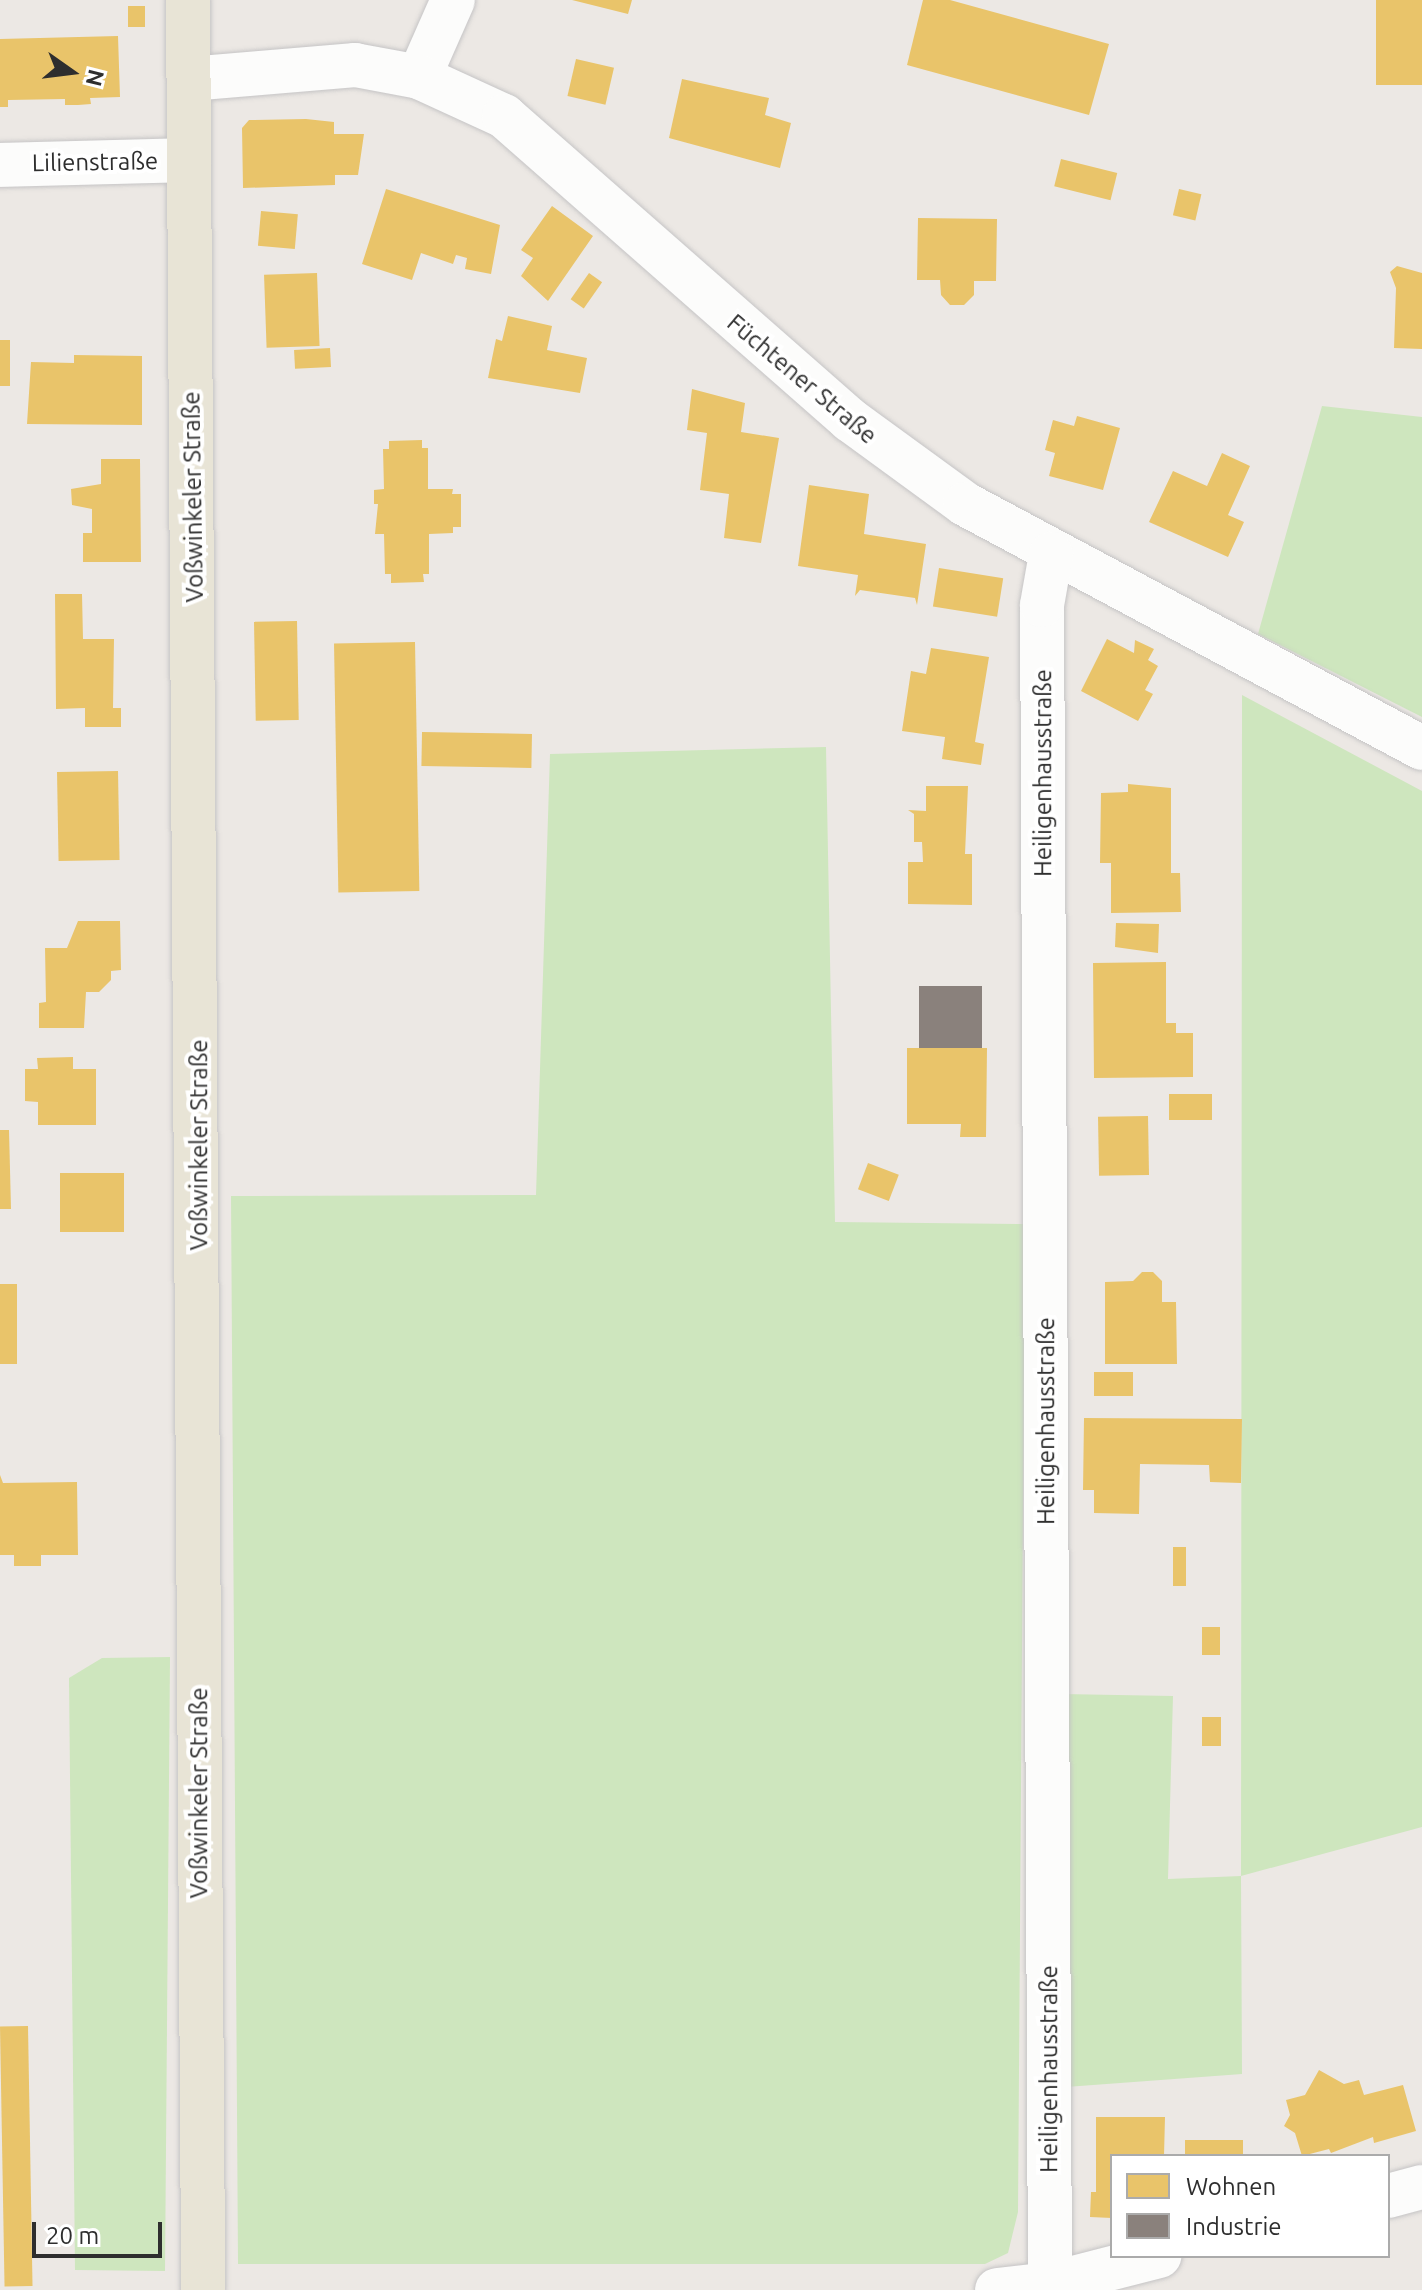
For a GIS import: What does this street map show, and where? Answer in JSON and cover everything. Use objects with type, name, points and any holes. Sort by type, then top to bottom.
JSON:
[{"type":"main road","name":"Voßwinkeler Straße","points":[[188,0],[203,2290]]},
{"type":"street","points":[[419,77],[453,0]]},
{"type":"street","name":"Füchtener Straße","points":[[189,79],[355,65],[419,77],[504,116],[539,142],[719,310],[888,451],[965,504],[1051,554],[1422,748]]},
{"type":"street","name":"Lilienstraße","points":[[0,165],[189,160]]},
{"type":"street","name":"Heiligenhausstraße","points":[[1050,2287],[1042,605],[1051,554]]},
{"type":"street","points":[[1390,2195],[1422,2187]]},
{"type":"street","points":[[997,2290],[1050,2287],[1152,2258]]},
{"type":"green space","points":[[1322,406],[1422,417],[1422,717],[1258,634]]},
{"type":"green space","points":[[1242,695],[1422,791],[1422,1827],[1241,1876]]},
{"type":"green space","points":[[826,747],[835,1222],[1025,1224],[1018,2212],[1008,2253],[985,2264],[238,2264],[231,1196],[536,1195],[550,754]]},
{"type":"green space","points":[[170,1657],[165,2271],[75,2270],[69,1678],[102,1658]]},
{"type":"green space","points":[[1062,1694],[1173,1696],[1168,1879],[1241,1876],[1242,2074],[1066,2087]]},
{"type":"building: Wohnen","points":[[572,0],[632,0],[628,14]]},
{"type":"building: Wohnen","points":[[923,0],[950,0],[1109,44],[1089,115],[907,65]]},
{"type":"building: Wohnen","points":[[1376,0],[1422,0],[1422,85],[1376,85]]},
{"type":"building: Wohnen","points":[[128,6],[145,6],[145,27],[128,27]]},
{"type":"building: Wohnen","points":[[118,36],[120,97],[90,98],[91,104],[78,105],[65,105],[65,99],[8,100],[8,107],[0,107],[0,39]]},
{"type":"building: Wohnen","points":[[576,59],[614,68],[605,105],[567,96]]},
{"type":"building: Wohnen","points":[[682,79],[769,98],[765,115],[791,123],[780,168],[669,138]]},
{"type":"building: Wohnen","points":[[249,120],[334,122],[334,134],[364,134],[358,175],[335,175],[335,185],[243,188],[242,128]]},
{"type":"building: Wohnen","points":[[1061,159],[1117,173],[1111,200],[1054,186]]},
{"type":"building: Wohnen","points":[[386,189],[500,225],[491,274],[465,269],[467,258],[456,255],[453,264],[421,253],[412,280],[362,264]]},
{"type":"building: Wohnen","points":[[1179,189],[1201,194],[1195,220],[1173,215]]},
{"type":"building: Wohnen","points":[[552,206],[593,236],[548,301],[521,276],[533,258],[521,250]]},
{"type":"building: Wohnen","points":[[261,211],[298,214],[295,249],[258,246]]},
{"type":"building: Wohnen","points":[[918,218],[997,219],[996,281],[974,281],[974,295],[964,305],[950,305],[941,295],[940,280],[917,280]]},
{"type":"building: Wohnen","points":[[1397,266],[1422,273],[1422,349],[1394,348],[1396,288],[1390,272]]},
{"type":"building: Wohnen","points":[[317,273],[320,346],[267,348],[264,275]]},
{"type":"building: Wohnen","points":[[589,273],[602,282],[584,308],[571,299]]},
{"type":"building: Wohnen","points":[[508,316],[552,326],[547,350],[587,358],[580,393],[488,378],[496,339],[502,341]]},
{"type":"building: Wohnen","points":[[0,340],[10,340],[10,386],[0,386]]},
{"type":"building: Wohnen","points":[[330,348],[331,367],[295,369],[294,350]]},
{"type":"building: Wohnen","points":[[74,355],[142,356],[142,425],[27,424],[31,362],[74,363]]},
{"type":"building: Wohnen","points":[[692,389],[745,403],[741,432],[779,438],[761,543],[724,538],[729,494],[700,490],[707,433],[687,430]]},
{"type":"building: Wohnen","points":[[1077,416],[1120,428],[1103,490],[1049,476],[1055,453],[1045,450],[1053,420],[1074,426]]},
{"type":"building: Wohnen","points":[[422,440],[422,448],[428,448],[428,489],[453,489],[452,494],[461,494],[461,527],[453,527],[453,533],[429,534],[429,574],[423,574],[424,582],[391,583],[391,574],[385,574],[384,534],[375,534],[378,504],[374,504],[374,490],[384,489],[383,449],[389,449],[389,441]]},
{"type":"building: Wohnen","points":[[1222,453],[1250,466],[1228,515],[1244,522],[1228,557],[1149,522],[1173,471],[1207,486]]},
{"type":"building: Wohnen","points":[[101,459],[140,459],[141,562],[83,562],[83,533],[92,533],[92,509],[72,505],[71,489],[101,484]]},
{"type":"building: Wohnen","points":[[809,485],[869,494],[864,534],[926,544],[917,605],[915,598],[860,590],[855,596],[858,575],[798,566]]},
{"type":"building: Wohnen","points":[[939,568],[1003,578],[997,617],[933,607]]},
{"type":"building: Wohnen","points":[[55,594],[82,594],[83,639],[114,639],[113,708],[121,708],[121,727],[85,727],[85,708],[56,709]]},
{"type":"building: Wohnen","points":[[297,621],[299,720],[256,721],[254,622]]},
{"type":"building: Wohnen","points":[[1107,639],[1134,653],[1135,640],[1154,649],[1148,660],[1158,666],[1145,690],[1153,694],[1138,721],[1081,691]]},
{"type":"building: Wohnen","points":[[415,642],[419,891],[338,892],[334,643]]},
{"type":"building: Wohnen","points":[[931,648],[989,657],[975,742],[984,744],[981,765],[942,759],[945,737],[902,731],[911,671],[926,674]]},
{"type":"building: Wohnen","points":[[422,732],[532,734],[531,768],[421,766]]},
{"type":"building: Wohnen","points":[[118,771],[120,860],[59,861],[57,772]]},
{"type":"building: Wohnen","points":[[1128,784],[1171,788],[1171,873],[1180,873],[1181,912],[1111,913],[1111,863],[1100,863],[1101,793],[1128,792]]},
{"type":"building: Wohnen","points":[[926,786],[968,786],[965,854],[972,854],[972,905],[908,904],[908,862],[923,862],[922,842],[914,842],[914,814],[908,810],[926,811]]},
{"type":"building: Wohnen","points":[[78,921],[120,921],[121,970],[111,971],[111,980],[99,992],[86,992],[84,1028],[39,1028],[39,1003],[46,1002],[45,948],[67,948]]},
{"type":"building: Wohnen","points":[[1116,923],[1159,924],[1158,953],[1115,947]]},
{"type":"building: Wohnen","points":[[1166,962],[1166,1023],[1176,1023],[1176,1033],[1193,1033],[1193,1077],[1094,1078],[1093,963]]},
{"type":"building: Wohnen","points":[[907,1048],[987,1048],[986,1137],[960,1137],[961,1124],[907,1124]]},
{"type":"building: Wohnen","points":[[73,1057],[73,1069],[96,1069],[96,1125],[38,1125],[38,1102],[25,1101],[25,1069],[38,1069],[37,1058]]},
{"type":"building: Wohnen","points":[[1169,1094],[1212,1094],[1212,1120],[1169,1120]]},
{"type":"building: Wohnen","points":[[1148,1116],[1149,1175],[1099,1176],[1098,1117]]},
{"type":"building: Wohnen","points":[[0,1130],[9,1130],[11,1209],[0,1209]]},
{"type":"building: Wohnen","points":[[868,1163],[899,1175],[889,1201],[858,1189]]},
{"type":"building: Wohnen","points":[[60,1173],[124,1173],[124,1232],[60,1232]]},
{"type":"building: Wohnen","points":[[1142,1272],[1153,1272],[1162,1281],[1162,1302],[1176,1302],[1177,1364],[1105,1364],[1105,1282],[1133,1281]]},
{"type":"building: Wohnen","points":[[0,1284],[17,1284],[17,1364],[0,1364]]},
{"type":"building: Wohnen","points":[[1094,1372],[1133,1372],[1133,1396],[1094,1396]]},
{"type":"building: Wohnen","points":[[1084,1418],[1242,1419],[1241,1483],[1210,1482],[1209,1465],[1140,1464],[1139,1514],[1094,1513],[1094,1490],[1083,1490]]},
{"type":"building: Wohnen","points":[[0,1475],[3,1483],[77,1482],[78,1555],[41,1555],[41,1566],[14,1566],[14,1555],[0,1555]]},
{"type":"building: Wohnen","points":[[1173,1547],[1186,1547],[1186,1586],[1173,1586]]},
{"type":"building: Wohnen","points":[[1202,1627],[1220,1627],[1220,1655],[1202,1655]]},
{"type":"building: Wohnen","points":[[1202,1717],[1221,1717],[1221,1746],[1202,1746]]},
{"type":"building: Wohnen","points":[[0,2026],[28,2026],[33,2286],[5,2286]]},
{"type":"building: Wohnen","points":[[1319,2070],[1344,2084],[1359,2080],[1364,2095],[1403,2085],[1416,2131],[1374,2143],[1373,2137],[1331,2153],[1329,2149],[1301,2154],[1295,2133],[1284,2126],[1290,2115],[1286,2100],[1305,2095]]},
{"type":"building: Wohnen","points":[[1096,2117],[1165,2117],[1164,2154],[1110,2154],[1110,2218],[1090,2217],[1091,2192],[1096,2192]]},
{"type":"building: Wohnen","points":[[1185,2140],[1243,2140],[1243,2154],[1185,2154]]},
{"type":"building: Industrie","points":[[919,986],[982,986],[982,1048],[919,1048]]}]
